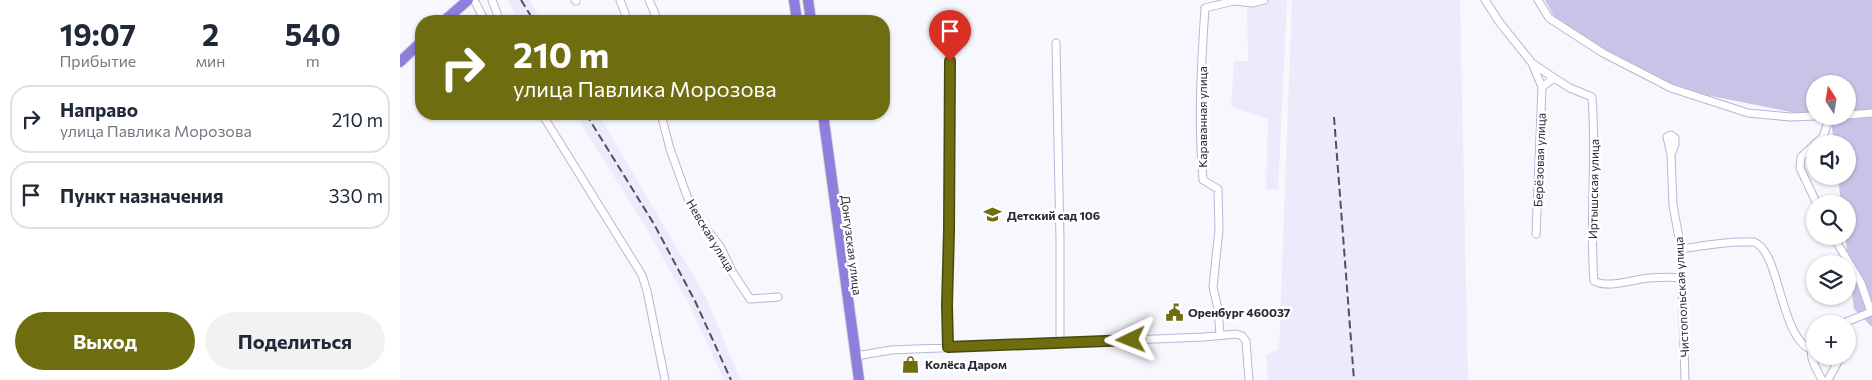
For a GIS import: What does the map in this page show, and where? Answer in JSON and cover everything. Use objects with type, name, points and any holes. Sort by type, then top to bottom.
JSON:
[{"type":"highway","points":[[451,15],[468,0]]},
{"type":"highway","points":[[794,0],[796,15]]},
{"type":"highway","points":[[808,0],[810,15]]},
{"type":"highway","points":[[400,62],[415,48]]},
{"type":"highway","name":"Донгузская улица","points":[[822,120],[859,380]]},
{"type":"street","points":[[474,0],[482,15]]},
{"type":"street","points":[[492,0],[498,15]]},
{"type":"street","points":[[620,0],[626,15]]},
{"type":"street","points":[[649,0],[655,15]]},
{"type":"street","name":"Караванная улица","points":[[1220,335],[1218,309],[1213,287],[1219,229],[1218,189],[1203,180],[1200,145],[1200,83],[1205,8],[1234,1],[1252,3],[1264,0]]},
{"type":"street","points":[[1485,0],[1500,23],[1532,64],[1542,86],[1554,78],[1532,64]]},
{"type":"street","points":[[1538,0],[1549,18],[1603,53],[1671,88],[1748,113],[1790,117],[1806,116]]},
{"type":"street","points":[[948,347],[950,42]]},
{"type":"street","points":[[1056,43],[1060,342]]},
{"type":"street","name":"Иртышская улица","points":[[1554,78],[1570,88],[1592,97],[1594,130],[1592,258],[1594,281],[1599,284],[1606,284],[1648,278],[1683,278]]},
{"type":"street","name":"Берёзовая улица","points":[[1536,234],[1542,86]]},
{"type":"street","points":[[1856,114],[1872,113]]},
{"type":"street","points":[[546,120],[642,275],[647,291],[664,380]]},
{"type":"street","name":"Невская улица","points":[[663,120],[673,158],[687,196],[697,217],[720,246],[733,273],[750,299],[778,297]]},
{"type":"street","points":[[1806,152],[1801,157],[1800,168],[1806,181]]},
{"type":"street","name":"Чистопольская улица","points":[[1671,154],[1673,205],[1681,249],[1683,278],[1685,380]]},
{"type":"street","points":[[1681,249],[1722,242],[1754,242],[1762,248],[1769,260],[1794,334],[1806,347]]},
{"type":"street","points":[[1838,245],[1861,283],[1871,313],[1856,318]]},
{"type":"street","points":[[856,356],[891,350],[1236,334],[1242,336],[1246,341],[1249,380]]},
{"type":"street","points":[[1815,365],[1822,380]]},
{"type":"street","points":[[1828,380],[1836,365]]},
{"type":"shaded area","points":[[507,0],[529,0],[538,15],[516,15]]},
{"type":"shaded area","points":[[1268,0],[1287,0],[1278,190],[1266,189],[1268,119],[1231,107],[1234,61],[1248,61],[1247,8]]},
{"type":"shaded area","points":[[1292,0],[1460,0],[1468,380],[1268,380],[1266,355],[1279,349]]},
{"type":"shaded area","points":[[1545,0],[1872,0],[1872,327],[1854,309],[1854,305],[1856,305],[1856,255],[1847,255],[1846,245],[1856,245],[1856,195],[1840,195],[1839,185],[1856,185],[1856,135],[1833,135],[1832,125],[1856,125],[1856,75],[1806,75],[1806,115],[1671,88],[1558,24]]},
{"type":"shaded area","points":[[579,120],[602,120],[706,297],[740,380],[724,380],[689,304],[645,226]]},
{"type":"railway","points":[[521,0],[530,15]]},
{"type":"railway","points":[[1334,117],[1354,380]]},
{"type":"railway","points":[[590,120],[654,224],[695,301],[731,380]]},
{"type":"place","name":"Детский сад 106","points":[[993,215]]},
{"type":"place","name":"Оренбург 460037","points":[[1174,312]]},
{"type":"place","name":"Колёса Даром","points":[[911,364]]},
{"type":"route","points":[[950,61],[948,347],[1131,340]]}]
